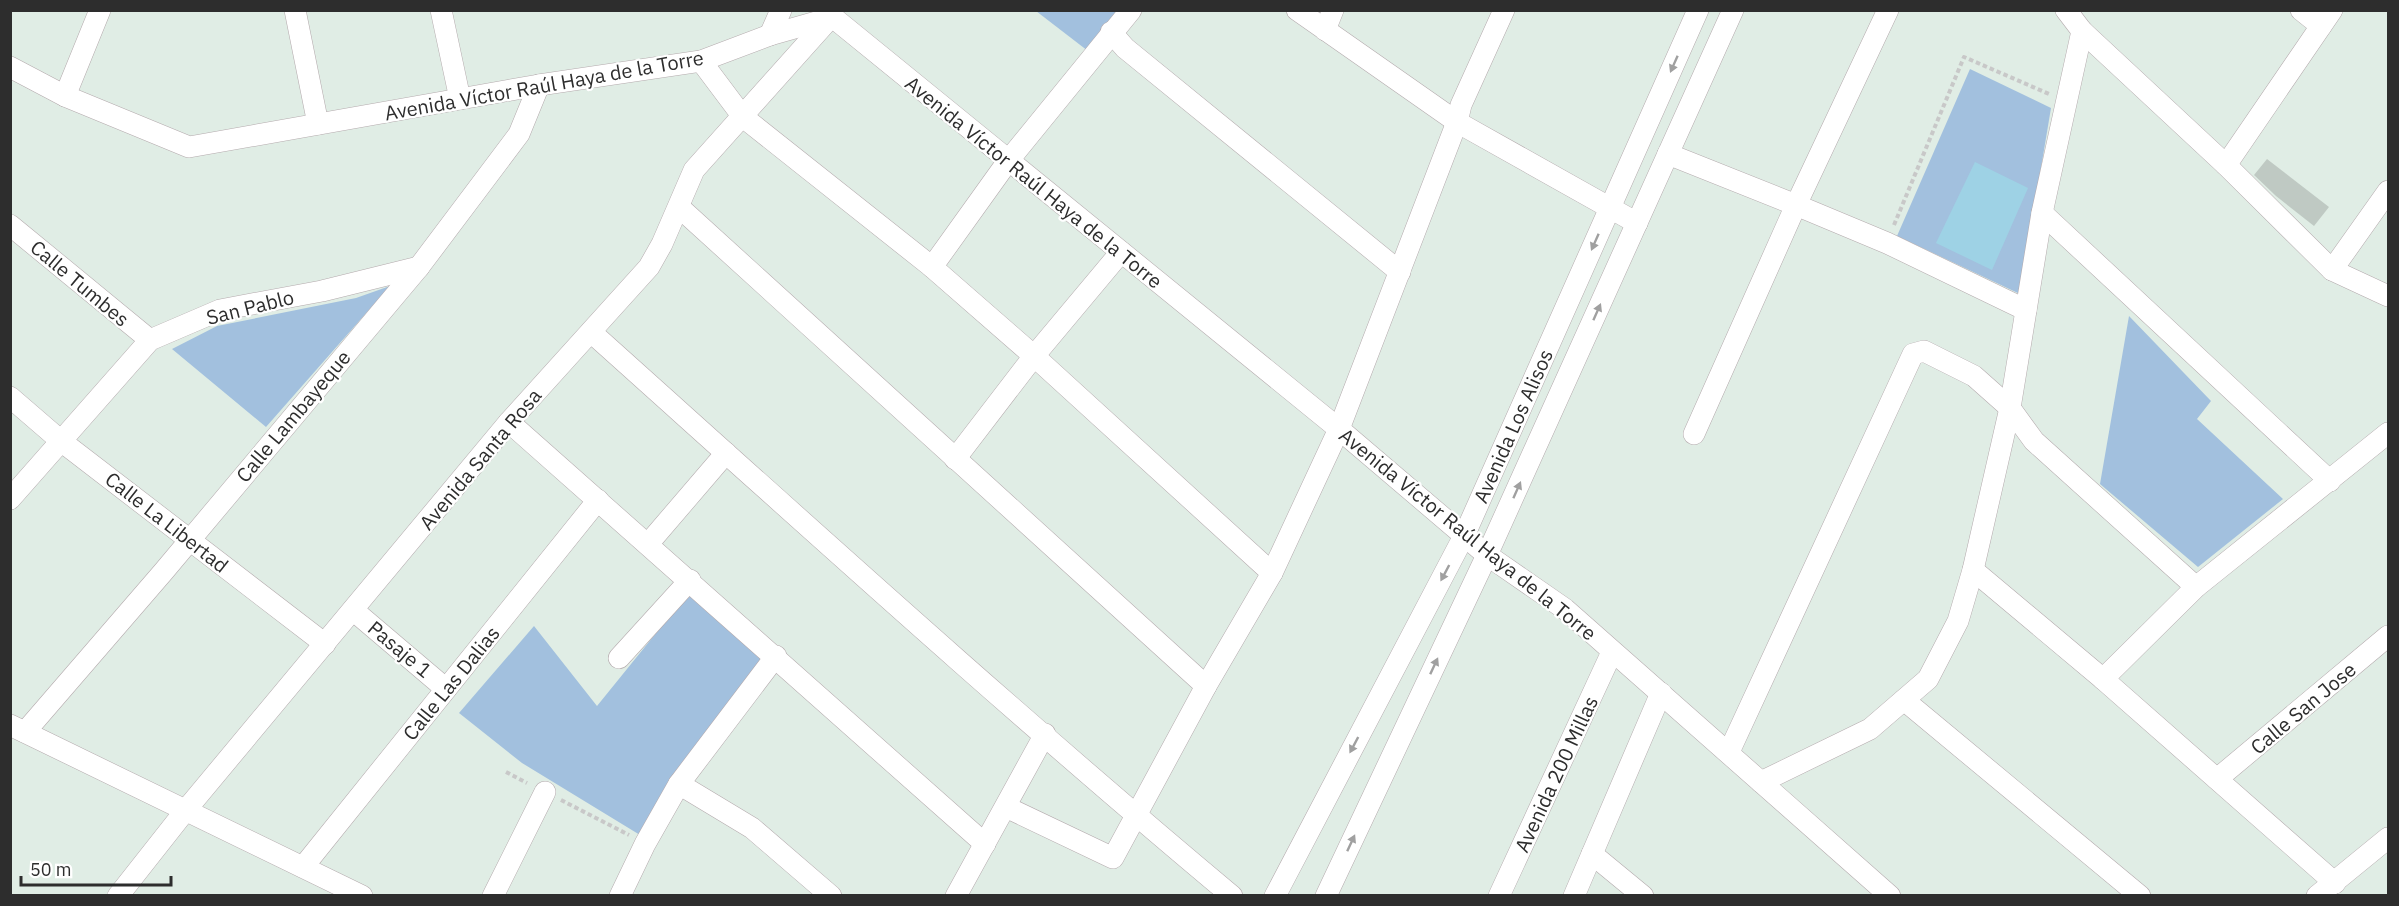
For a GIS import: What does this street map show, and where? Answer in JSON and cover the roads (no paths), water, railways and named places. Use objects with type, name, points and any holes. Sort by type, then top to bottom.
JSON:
[{"type":"street","points":[[65,96],[100,10]]},
{"type":"street","points":[[295,10],[318,124]]},
{"type":"street","points":[[441,10],[460,99]]},
{"type":"street","points":[[770,35],[781,10]]},
{"type":"street","points":[[932,267],[1008,161],[1131,10]]},
{"type":"street","points":[[1297,10],[1329,20],[1457,122],[1637,223]]},
{"type":"street","points":[[1006,807],[1113,858],[1206,686],[1272,573],[1339,429],[1457,122],[1461,105],[1504,10]]},
{"type":"street","name":"Avenida Los Alisos","points":[[1275,896],[1464,536],[1698,10]]},
{"type":"street","name":"Avenida Los Alisos","points":[[1326,896],[1487,555],[1734,10]]},
{"type":"street","points":[[1694,434],[1796,204],[1888,10]]},
{"type":"street","points":[[2066,10],[2082,31],[2226,165],[2332,270],[2388,296]]},
{"type":"street","points":[[2226,165],[2327,19],[2301,10]]},
{"type":"street","name":"Avenida Víctor Raúl Haya de la Torre","points":[[10,67],[65,96],[189,147],[539,85],[701,61],[827,14],[1339,429],[1487,555],[1565,609],[1890,896]]},
{"type":"street","name":"Avenida Santa Rosa","points":[[118,896],[185,811],[509,422],[649,267],[679,207],[694,170],[743,117],[827,14]]},
{"type":"street","points":[[1761,782],[1870,729],[1928,679],[1958,621],[1973,570],[2010,408],[2042,213],[2082,31]]},
{"type":"street","points":[[1111,32],[1125,48],[1400,272]]},
{"type":"street","points":[[701,61],[743,117],[932,267],[1034,356],[1272,573]]},
{"type":"street","name":"Calle Lambayeque","points":[[18,728],[190,539],[419,267],[519,134],[539,85]]},
{"type":"street","points":[[1668,154],[1796,204],[1887,243],[2026,310]]},
{"type":"street","points":[[2332,270],[2388,191]]},
{"type":"street","points":[[679,207],[1206,686]]},
{"type":"street","points":[[2042,213],[2330,481]]},
{"type":"street","name":"Calle Tumbes","points":[[10,225],[150,340]]},
{"type":"street","points":[[955,459],[1034,356],[1121,252]]},
{"type":"street","name":"San Pablo","points":[[10,499],[150,340],[220,310],[322,291],[419,267]]},
{"type":"street","points":[[591,332],[884,595],[1137,817],[1232,896]]},
{"type":"street","points":[[1729,752],[1914,354],[1924,351],[1974,376],[2010,408],[2034,441],[2196,587]]},
{"type":"street","name":"Calle La Libertad","points":[[10,397],[61,441],[325,644]]},
{"type":"street","points":[[509,422],[985,843]]},
{"type":"street","points":[[2103,679],[2196,587],[2388,433]]},
{"type":"street","points":[[648,544],[726,453]]},
{"type":"street","name":"Calle Las Dalias","points":[[303,867],[598,500]]},
{"type":"street","points":[[1973,570],[2103,679],[2335,883]]},
{"type":"street","points":[[619,658],[690,580]]},
{"type":"street","name":"Pasaje 1","points":[[353,610],[446,689]]},
{"type":"street","name":"Calle San Jose","points":[[2217,779],[2388,636]]},
{"type":"street","name":"Avenida 200 Millas","points":[[1499,896],[1612,652]]},
{"type":"street","points":[[620,896],[645,844],[679,784],[776,656]]},
{"type":"street","points":[[1574,896],[1661,693]]},
{"type":"street","points":[[1904,700],[2140,896]]},
{"type":"street","points":[[18,728],[362,896]]},
{"type":"street","points":[[956,896],[1045,734]]},
{"type":"street","points":[[679,784],[752,828],[831,896]]},
{"type":"street","points":[[493,896],[545,792]]},
{"type":"street","points":[[2318,896],[2388,838]]},
{"type":"street","points":[[1592,854],[1643,896]]}]
